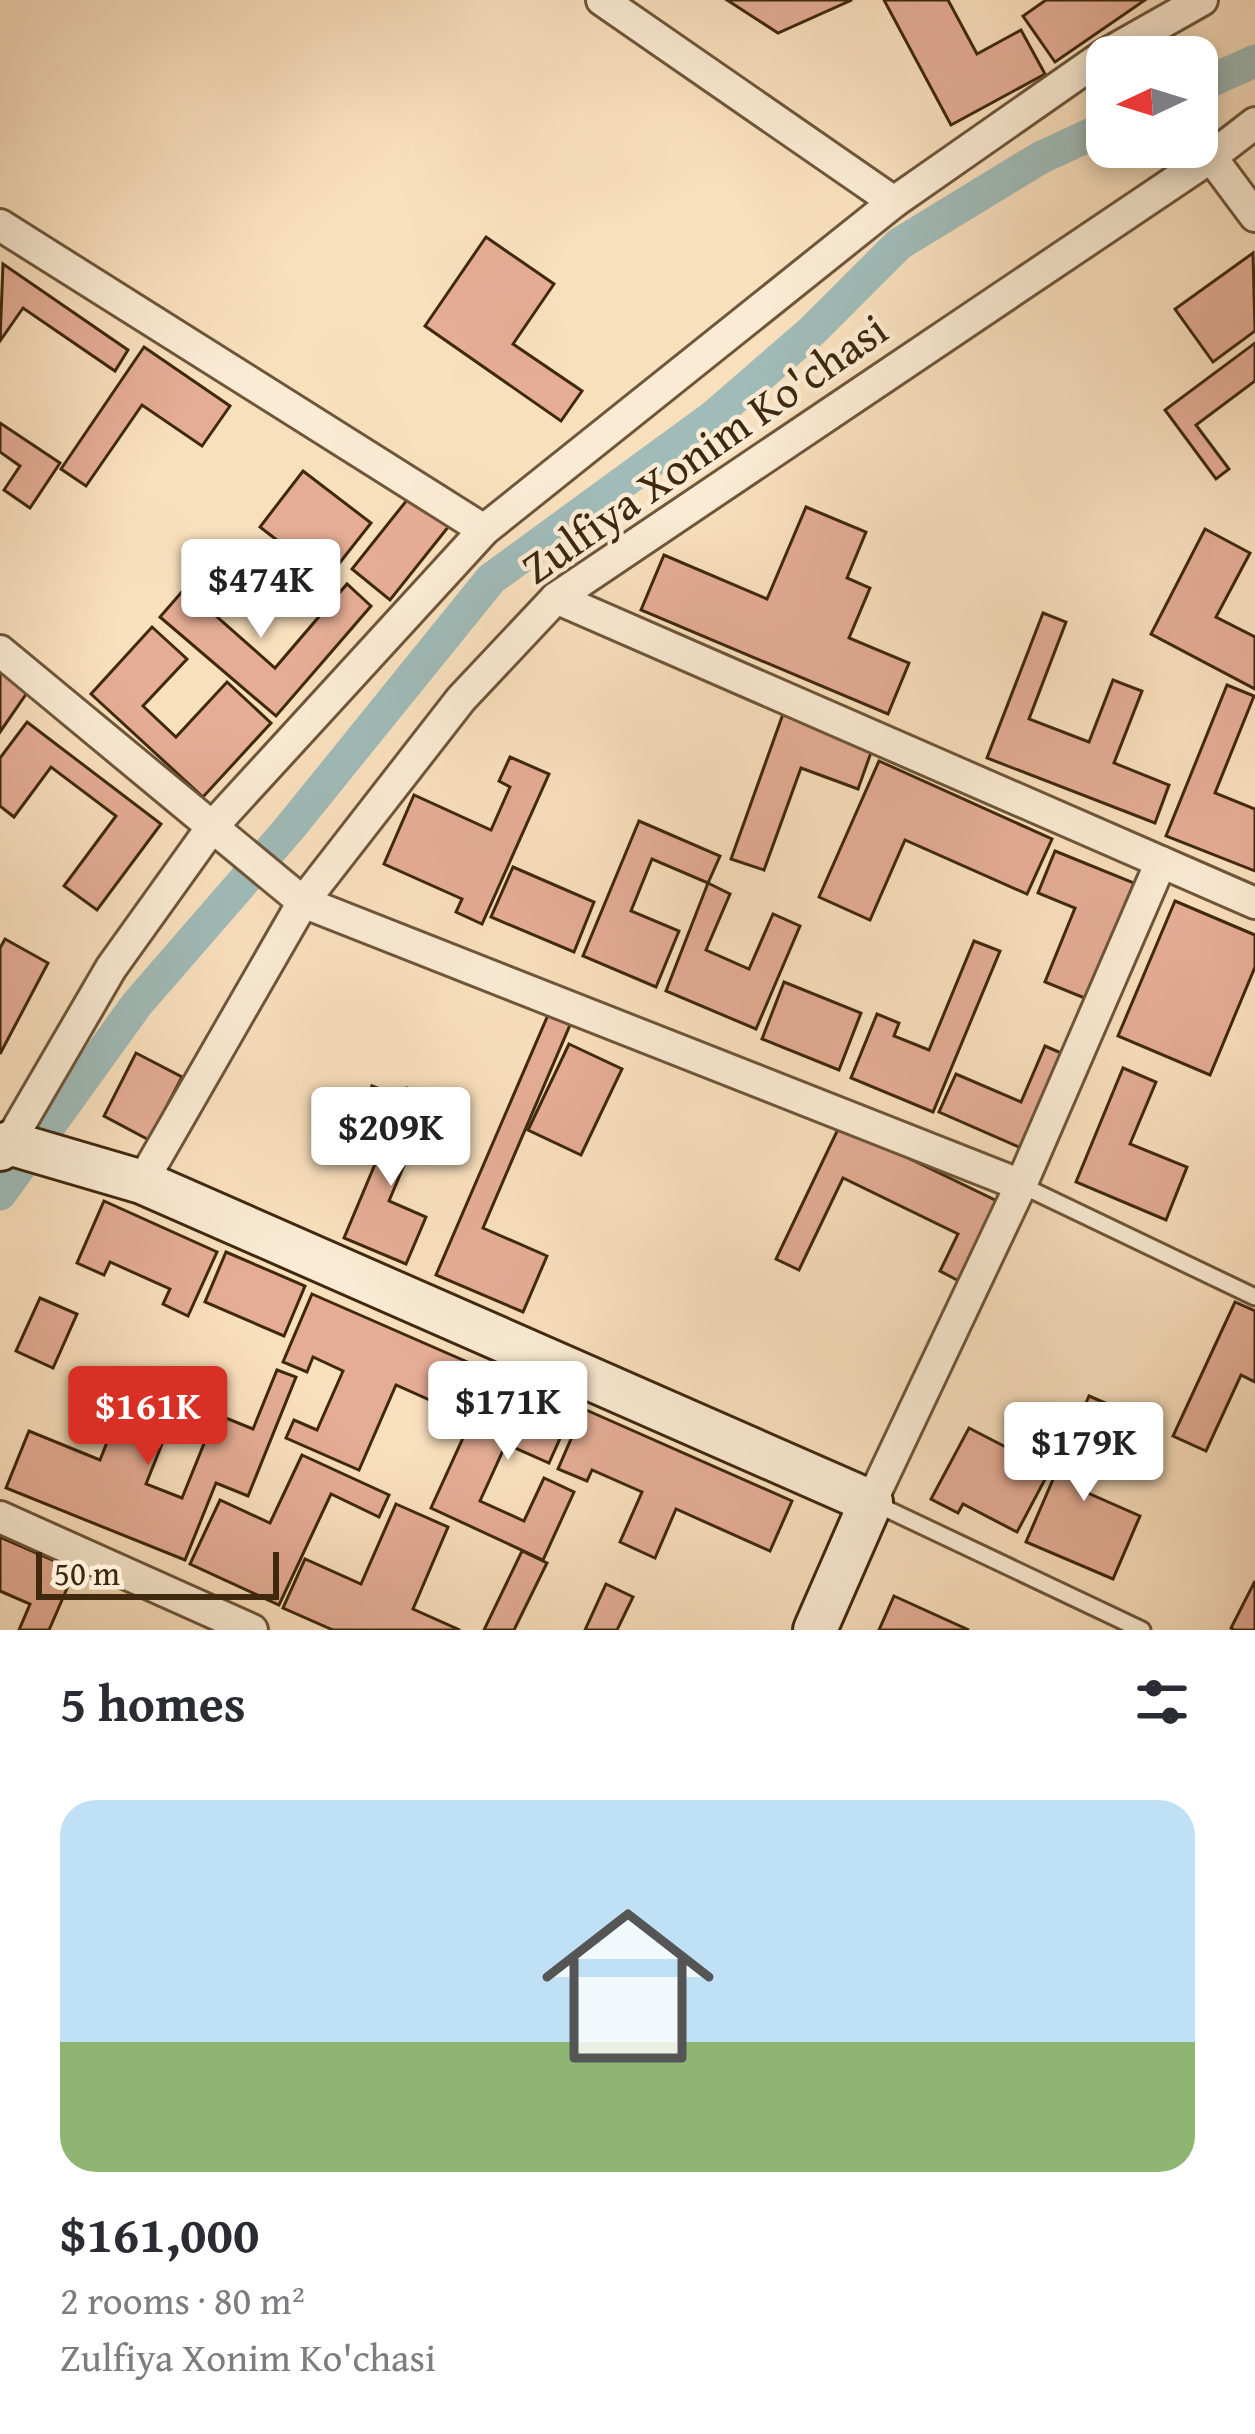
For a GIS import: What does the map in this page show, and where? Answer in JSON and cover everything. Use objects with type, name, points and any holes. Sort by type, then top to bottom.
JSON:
[{"type":"street","points":[[602,0],[894,202]]},
{"type":"street","points":[[871,1502],[142,1182],[4,1146],[111,968],[212,827],[484,530],[894,202],[1103,56],[1202,0]]},
{"type":"street","name":"Zulfiya Xonim Ko'chasi","points":[[1218,152],[1255,123]]},
{"type":"street","points":[[1218,166],[1255,216]]},
{"type":"street","name":"Zulfiya Xonim Ko'chasi","points":[[142,1182],[303,902],[460,699],[556,598],[1195,168]]},
{"type":"street","points":[[0,225],[484,530]]},
{"type":"street","points":[[556,598],[1255,903]]},
{"type":"street","points":[[0,651],[303,902],[1021,1185]]},
{"type":"street","points":[[815,1630],[1021,1185],[1161,862]]},
{"type":"street","points":[[0,1517],[252,1630]]},
{"type":"lane","points":[[1021,1185],[1255,1297]]},
{"type":"lane","points":[[871,1502],[1142,1630]]},
{"type":"building","points":[[727,0],[852,0],[778,33]]},
{"type":"building","points":[[884,0],[948,0],[977,54],[1021,30],[1045,74],[951,125]]},
{"type":"building","points":[[1046,0],[1145,0],[1086,36],[1055,62],[1023,16]]},
{"type":"building","points":[[486,237],[554,284],[513,344],[582,391],[561,421],[425,326]]},
{"type":"building","points":[[1253,253],[1255,331],[1213,362],[1175,309]]},
{"type":"building","points":[[3,264],[128,350],[115,371],[23,308],[0,341]]},
{"type":"building","points":[[1255,343],[1255,381],[1196,425],[1229,469],[1216,479],[1165,410]]},
{"type":"building","points":[[144,347],[230,406],[202,446],[142,405],[86,486],[61,469]]},
{"type":"building","points":[[0,423],[60,463],[30,508],[4,490],[20,466],[0,452]]},
{"type":"building","points":[[303,471],[371,523],[327,579],[260,527]]},
{"type":"building","points":[[411,495],[449,526],[390,600],[352,569]]},
{"type":"building","points":[[806,507],[866,532],[847,578],[870,588],[849,638],[909,663],[888,714],[641,610],[664,555],[767,599]]},
{"type":"building","points":[[1205,529],[1250,553],[1216,617],[1255,637],[1255,689],[1151,634]]},
{"type":"building","points":[[199,572],[229,598],[215,615],[275,668],[347,584],[371,606],[276,716],[160,617]]},
{"type":"building","points":[[1043,613],[1066,622],[1029,719],[1089,742],[1113,680],[1142,691],[1114,763],[1169,785],[1155,823],[987,758]]},
{"type":"building","points":[[152,627],[187,659],[143,706],[176,737],[227,682],[271,723],[203,797],[91,694]]},
{"type":"building","points":[[0,668],[31,687],[0,732]]},
{"type":"building","points":[[1227,685],[1254,696],[1215,793],[1255,809],[1255,871],[1166,836]]},
{"type":"building","points":[[783,714],[873,747],[858,789],[801,768],[764,870],[731,859]]},
{"type":"building","points":[[27,722],[161,824],[97,910],[64,886],[116,816],[51,767],[14,817],[0,806],[0,758]]},
{"type":"building","points":[[510,757],[549,774],[482,924],[456,912],[462,899],[384,864],[414,795],[491,830],[510,787],[499,781]]},
{"type":"building","points":[[879,761],[1052,839],[1027,894],[905,840],[870,920],[819,897]]},
{"type":"building","points":[[639,821],[720,856],[708,883],[652,859],[631,911],[679,931],[656,987],[583,956]]},
{"type":"building","points":[[1055,851],[1134,883],[1087,999],[1045,982],[1075,908],[1038,893]]},
{"type":"building","points":[[513,867],[594,902],[574,952],[491,917]]},
{"type":"building","points":[[708,883],[730,894],[706,950],[749,969],[773,914],[800,926],[756,1029],[666,991]]},
{"type":"building","points":[[1175,901],[1255,935],[1255,967],[1210,1075],[1118,1036]]},
{"type":"building","points":[[5,939],[48,963],[0,1054],[0,948]]},
{"type":"building","points":[[974,941],[1000,951],[933,1112],[851,1078],[877,1014],[899,1023],[894,1036],[929,1050]]},
{"type":"building","points":[[784,982],[861,1013],[839,1070],[762,1039]]},
{"type":"building","points":[[551,1008],[573,1018],[483,1228],[547,1256],[523,1312],[436,1275]]},
{"type":"building","points":[[569,1044],[622,1069],[581,1155],[528,1130]]},
{"type":"building","points":[[1045,1046],[1068,1056],[1028,1151],[939,1112],[956,1074],[1021,1102]]},
{"type":"building","points":[[136,1053],[182,1077],[149,1140],[104,1116]]},
{"type":"building","points":[[1123,1068],[1156,1082],[1130,1144],[1187,1167],[1166,1220],[1076,1182]]},
{"type":"building","points":[[372,1086],[397,1096],[375,1146],[351,1136]]},
{"type":"building","points":[[407,1088],[432,1099],[389,1201],[426,1217],[406,1264],[344,1238]]},
{"type":"building","points":[[840,1125],[997,1201],[959,1281],[940,1271],[958,1234],[843,1178],[799,1270],[776,1259]]},
{"type":"building","points":[[104,1201],[217,1252],[188,1316],[163,1304],[170,1289],[110,1262],[104,1275],[77,1263]]},
{"type":"building","points":[[226,1252],[305,1286],[284,1336],[205,1302]]},
{"type":"building","points":[[312,1294],[481,1368],[461,1414],[396,1385],[359,1470],[286,1438],[294,1420],[317,1430],[343,1371],[313,1357],[307,1372],[283,1362]]},
{"type":"building","points":[[40,1298],[77,1314],[53,1368],[16,1351]]},
{"type":"building","points":[[1235,1302],[1255,1311],[1255,1382],[1241,1375],[1206,1451],[1173,1436]]},
{"type":"building","points":[[495,1368],[575,1405],[549,1463],[506,1444],[480,1501],[524,1521],[544,1478],[574,1492],[543,1560],[431,1508]]},
{"type":"building","points":[[277,1370],[296,1377],[248,1496],[216,1483],[185,1560],[6,1488],[29,1431],[100,1460],[134,1374],[182,1394],[146,1484],[182,1498],[216,1414],[253,1429]]},
{"type":"building","points":[[1089,1396],[1117,1408],[1081,1490],[1140,1516],[1113,1579],[1026,1542]]},
{"type":"building","points":[[584,1409],[792,1501],[770,1551],[676,1509],[655,1558],[620,1542],[642,1492],[592,1470],[587,1481],[558,1469]]},
{"type":"building","points":[[969,1428],[1050,1470],[1017,1532],[963,1504],[958,1513],[931,1499]]},
{"type":"building","points":[[302,1455],[389,1495],[379,1517],[331,1494],[279,1605],[190,1564],[220,1500],[270,1523]]},
{"type":"building","points":[[396,1504],[448,1527],[413,1609],[460,1630],[333,1630],[283,1608],[305,1559],[361,1584]]},
{"type":"building","points":[[0,1537],[75,1570],[49,1630],[19,1630],[30,1604],[0,1591]]},
{"type":"building","points":[[522,1551],[547,1563],[514,1630],[484,1630]]},
{"type":"building","points":[[1255,1581],[1255,1630],[1234,1630],[1231,1628]]},
{"type":"building","points":[[606,1584],[633,1597],[617,1630],[585,1630]]},
{"type":"building","points":[[894,1596],[969,1630],[879,1630]]},
{"type":"waterway","points":[[1218,78],[1255,61]]},
{"type":"waterway","points":[[0,1194],[137,1004],[288,830],[491,579],[714,416],[812,331],[899,244],[1040,158],[1086,137]]}]
